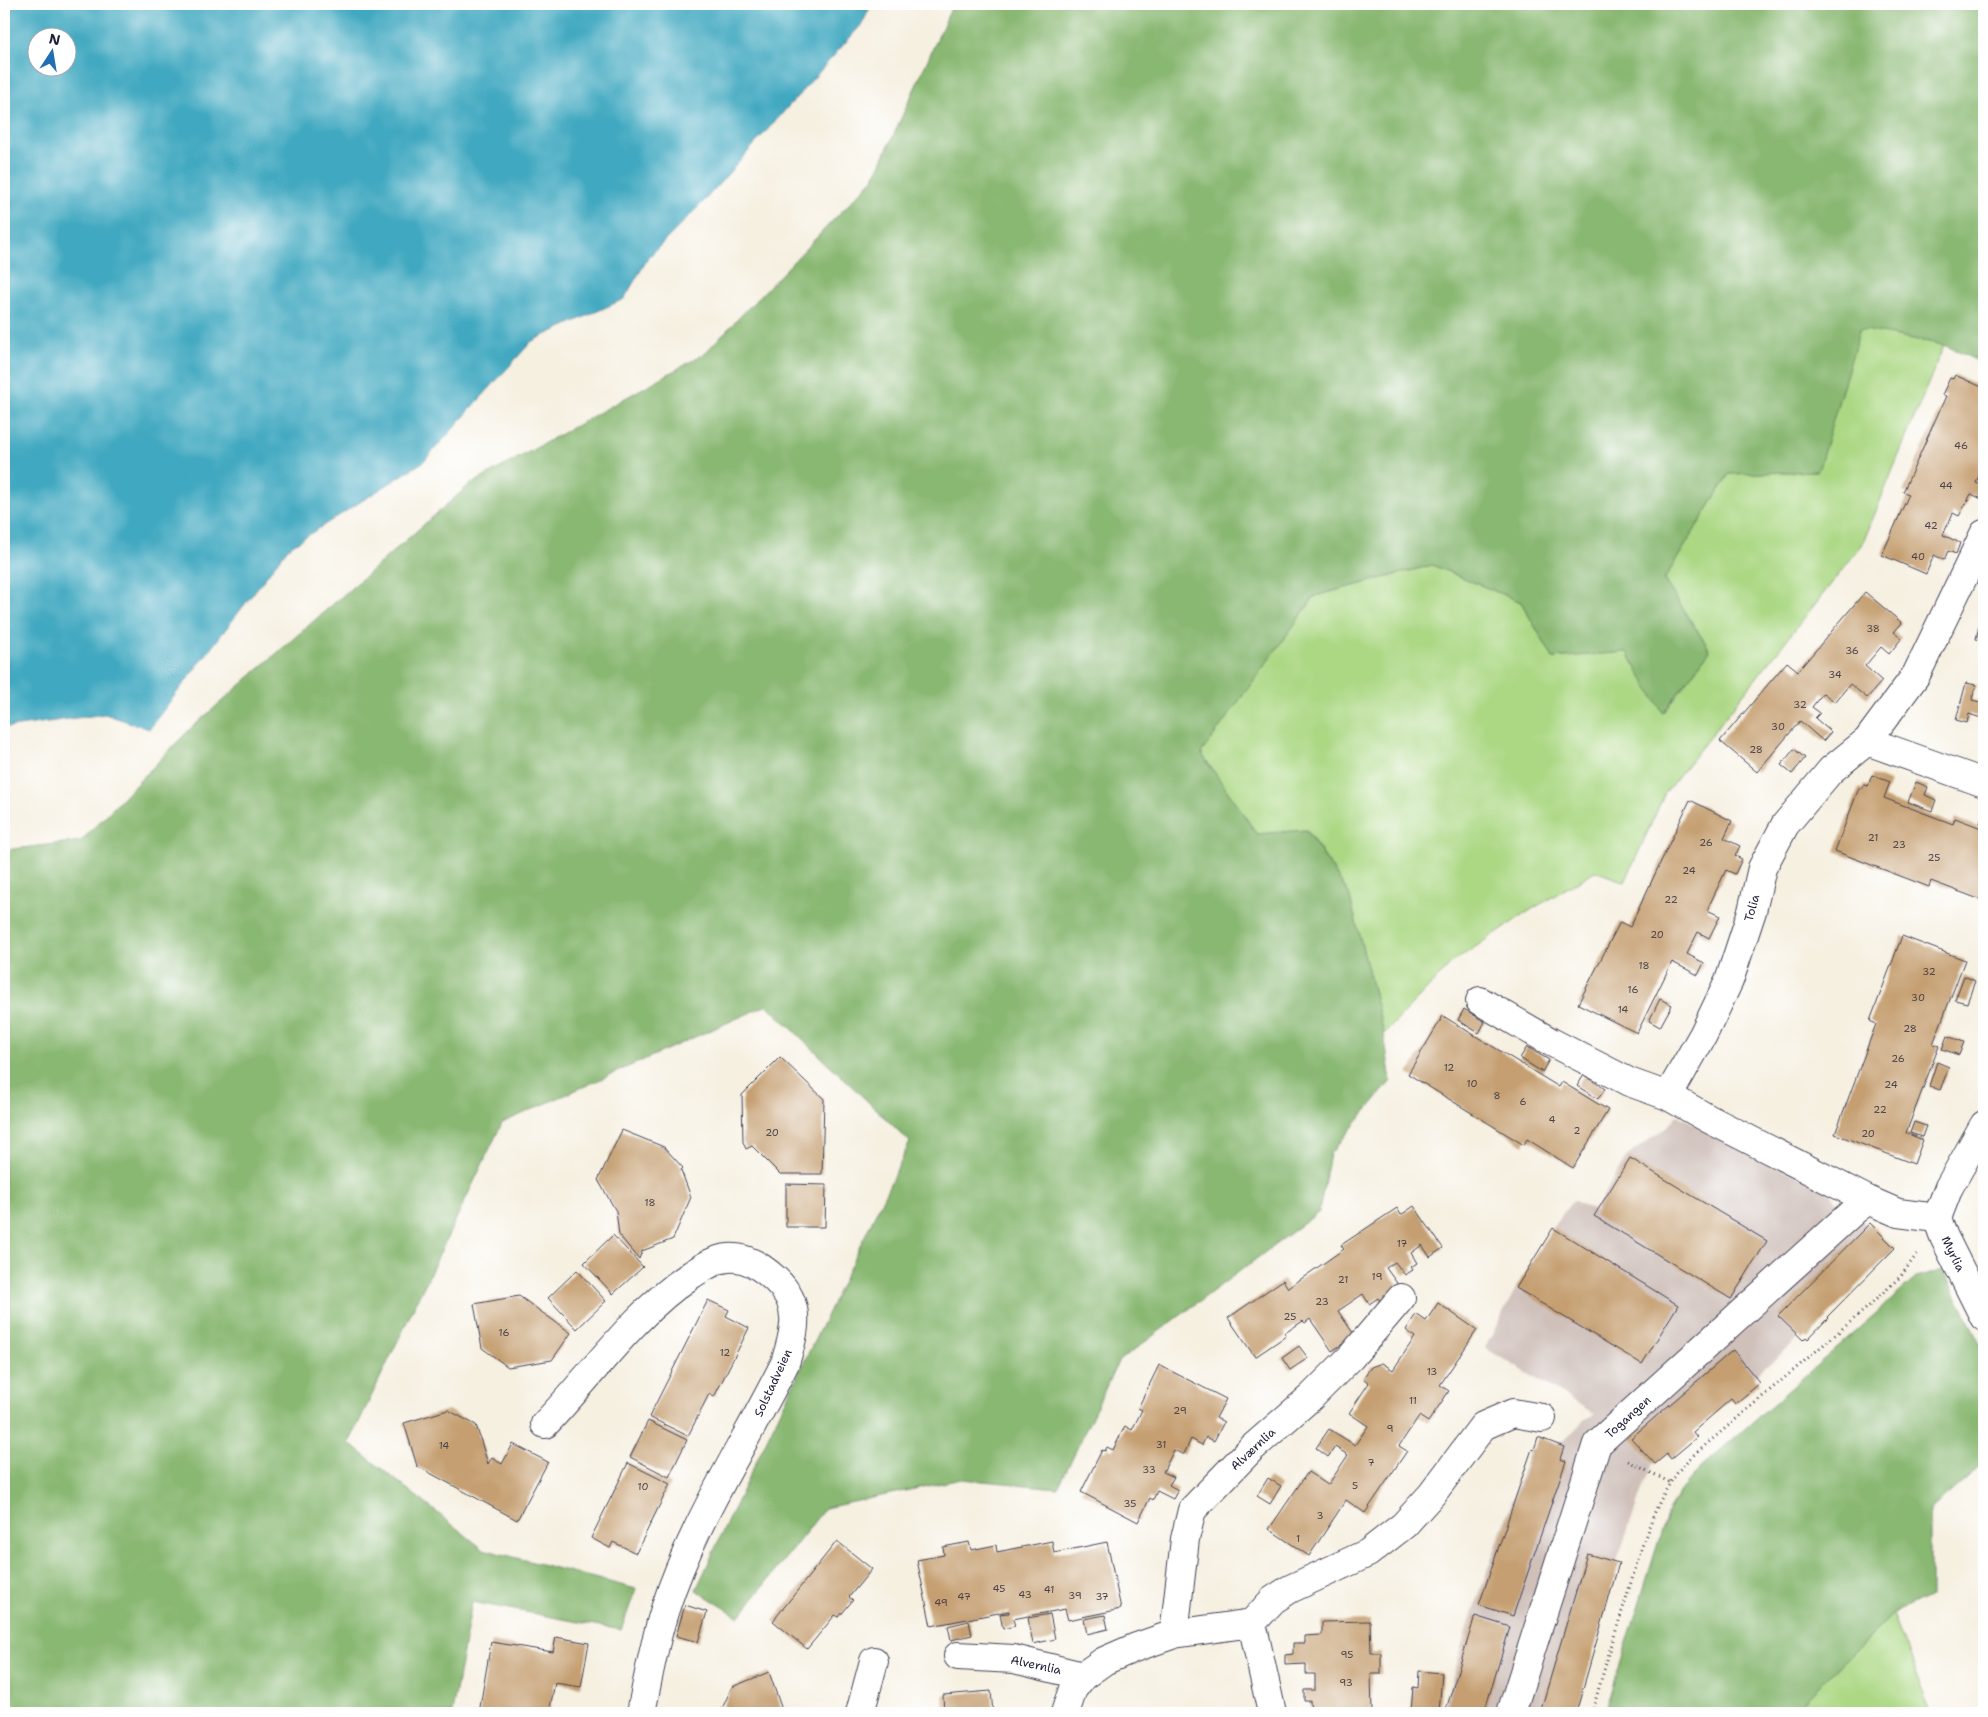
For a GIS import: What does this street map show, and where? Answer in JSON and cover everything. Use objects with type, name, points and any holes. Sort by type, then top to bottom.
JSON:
[{"type":"street","name":"Tolia","points":[[1668,1096],[1703,1035],[1729,981],[1752,911],[1762,868],[1785,825],[1830,770],[1867,741],[1916,675],[1984,534]]},
{"type":"street","points":[[1867,741],[1984,783]]},
{"type":"street","points":[[1480,1000],[1551,1042],[1629,1082],[1668,1096],[1709,1120],[1868,1200],[1898,1213],[1937,1218],[1949,1187],[1984,1124]]},
{"type":"street","name":"Togangen","points":[[1511,1713],[1597,1444],[1637,1410],[1730,1322],[1868,1200]]},
{"type":"street","name":"Myrlia","points":[[1937,1218],[1944,1237],[1984,1317]]},
{"type":"street","name":"Solstadveien","points":[[545,1424],[564,1405],[632,1324],[678,1284],[705,1266],[729,1257],[750,1261],[766,1271],[786,1292],[793,1307],[795,1319],[793,1335],[785,1363],[700,1524],[679,1573],[665,1609],[653,1654],[641,1713]]},
{"type":"street","name":"Alværnlia","points":[[1174,1634],[1185,1539],[1192,1510],[1251,1449],[1311,1397],[1351,1357],[1401,1298]]},
{"type":"street","points":[[1065,1713],[1074,1689],[1083,1676],[1104,1661],[1174,1634],[1252,1623],[1272,1600],[1290,1589],[1368,1553],[1404,1525],[1432,1494],[1483,1426],[1513,1413],[1542,1418]]},
{"type":"street","points":[[1252,1623],[1272,1713]]},
{"type":"street","name":"Alvernlia","points":[[958,1656],[1014,1659],[1083,1676]]},
{"type":"street","points":[[860,1713],[874,1661]]},
{"type":"path","points":[[1592,1713],[1606,1660],[1641,1550],[1669,1482],[1689,1459],[1868,1307],[1901,1276],[1928,1240],[1937,1218]]},
{"type":"path","points":[[1597,1444],[1669,1482]]},
{"type":"shaded area","points":[[1677,1115],[1830,1193],[1837,1202],[1872,1228],[1893,1251],[1797,1340],[1652,1465],[1616,1564],[1574,1713],[1442,1713],[1471,1617],[1530,1450],[1565,1440],[1585,1419],[1595,1414],[1485,1348],[1517,1286],[1552,1228],[1573,1200],[1594,1211],[1627,1156],[1668,1126]]},
{"type":"green space","points":[[953,4],[1984,4],[1984,364],[1944,345],[1860,329],[1818,471],[1729,474],[1664,580],[1710,650],[1663,713],[1627,652],[1553,658],[1521,602],[1432,565],[1315,596],[1201,753],[1257,834],[1306,830],[1349,894],[1384,1034],[1391,1081],[1330,1154],[1319,1212],[1118,1362],[1058,1488],[961,1479],[825,1508],[739,1617],[696,1590],[910,1142],[767,1005],[502,1123],[349,1443],[483,1549],[636,1589],[621,1630],[472,1602],[452,1713],[4,1713],[4,850],[81,841],[189,730],[468,486],[704,354],[874,178]]},
{"type":"green space","points":[[1860,328],[1944,345],[1862,545],[1665,793],[1625,882],[1595,871],[1529,911],[1453,962],[1384,1034],[1349,894],[1307,830],[1257,834],[1201,753],[1315,596],[1432,565],[1521,602],[1553,658],[1627,651],[1664,713],[1710,650],[1664,580],[1729,474],[1818,471]]},
{"type":"green space","points":[[1943,1270],[1984,1351],[1984,1463],[1930,1510],[1930,1596],[1893,1614],[1791,1713],[1605,1713],[1667,1514],[1680,1491],[1699,1469],[1916,1278]]},
{"type":"green space","points":[[1893,1614],[1931,1713],[1791,1713]]},
{"type":"water","points":[[4,4],[872,4],[862,24],[703,202],[648,258],[624,299],[532,341],[423,462],[288,548],[149,729],[105,714],[4,728]]},
{"type":"building","points":[[1955,375],[1984,388],[1984,463],[1976,483],[1984,486],[1984,500],[1971,494],[1959,516],[1953,513],[1943,535],[1960,543],[1956,554],[1948,551],[1944,560],[1934,555],[1926,574],[1882,555],[1909,494],[1903,492],[1946,396],[1942,395],[1950,378],[1953,379]]},
{"type":"building","points":[[1865,592],[1902,623],[1894,632],[1902,638],[1889,654],[1881,647],[1865,666],[1882,681],[1867,698],[1850,684],[1835,702],[1823,693],[1812,707],[1820,713],[1815,718],[1831,732],[1823,741],[1800,721],[1757,772],[1720,741],[1787,662],[1798,671]]},
{"type":"building","points":[[1979,627],[1984,628],[1984,641],[1976,639]]},
{"type":"building","points":[[1966,683],[1976,685],[1972,700],[1984,703],[1984,719],[1969,714],[1967,723],[1956,720]]},
{"type":"building","points":[[1794,749],[1805,758],[1792,774],[1781,765]]},
{"type":"building","points":[[1872,775],[1890,782],[1884,798],[1953,824],[1955,818],[1984,829],[1984,901],[1931,881],[1929,887],[1835,851],[1859,788],[1862,789],[1864,785],[1868,786]]},
{"type":"building","points":[[1916,782],[1928,787],[1925,795],[1936,800],[1932,811],[1908,802]]},
{"type":"building","points":[[1690,800],[1732,821],[1724,838],[1740,846],[1735,856],[1742,859],[1735,874],[1726,870],[1707,910],[1720,916],[1709,938],[1698,932],[1687,954],[1704,963],[1698,975],[1672,962],[1637,1033],[1578,1004],[1620,922],[1630,927]]},
{"type":"building","points":[[1984,812],[1984,824],[1980,823]]},
{"type":"building","points":[[1902,936],[1965,960],[1933,1044],[1939,1046],[1906,1133],[1923,1140],[1914,1164],[1835,1134],[1876,1024],[1870,1021]]},
{"type":"building","points":[[1964,976],[1975,981],[1967,1003],[1955,1000]]},
{"type":"building","points":[[1660,999],[1672,1005],[1660,1027],[1649,1021]]},
{"type":"building","points":[[1464,1009],[1485,1022],[1479,1033],[1458,1020]]},
{"type":"building","points":[[1443,1016],[1559,1087],[1562,1082],[1608,1110],[1573,1168],[1527,1139],[1524,1145],[1408,1074]]},
{"type":"building","points":[[1947,1036],[1964,1042],[1959,1055],[1942,1049]]},
{"type":"building","points":[[1527,1047],[1549,1060],[1542,1072],[1520,1058]]},
{"type":"building","points":[[780,1057],[824,1099],[822,1174],[780,1174],[752,1146],[746,1149],[743,1142],[742,1095]]},
{"type":"building","points":[[1937,1062],[1949,1067],[1940,1090],[1929,1086]]},
{"type":"building","points":[[1584,1075],[1605,1089],[1598,1099],[1577,1086]]},
{"type":"building","points":[[1914,1122],[1926,1126],[1922,1137],[1910,1133]]},
{"type":"building","points":[[622,1130],[664,1147],[683,1168],[681,1170],[691,1197],[673,1239],[642,1251],[639,1259],[619,1235],[616,1211],[598,1180]]},
{"type":"building","points":[[1630,1158],[1767,1241],[1731,1299],[1594,1216]]},
{"type":"building","points":[[786,1184],[826,1185],[825,1227],[786,1227]]},
{"type":"building","points":[[1414,1206],[1443,1248],[1430,1257],[1422,1245],[1411,1253],[1417,1263],[1411,1267],[1413,1270],[1405,1275],[1395,1262],[1386,1268],[1399,1286],[1383,1305],[1378,1298],[1369,1304],[1363,1294],[1338,1311],[1355,1336],[1332,1351],[1310,1319],[1305,1323],[1303,1321],[1285,1333],[1286,1336],[1255,1357],[1228,1318],[1283,1280],[1288,1288],[1344,1249],[1341,1245],[1397,1208],[1401,1215]]},
{"type":"building","points":[[1870,1223],[1895,1248],[1808,1339],[1806,1337],[1803,1340],[1778,1316]]},
{"type":"building","points":[[1553,1228],[1678,1305],[1642,1364],[1516,1288]]},
{"type":"building","points":[[613,1235],[643,1267],[613,1294],[584,1263]]},
{"type":"building","points":[[577,1270],[606,1301],[577,1329],[548,1298]]},
{"type":"building","points":[[519,1296],[571,1333],[552,1360],[508,1367],[482,1348],[474,1304]]},
{"type":"building","points":[[708,1300],[729,1310],[726,1316],[749,1328],[714,1397],[709,1394],[688,1436],[649,1417]]},
{"type":"building","points":[[1438,1303],[1477,1330],[1440,1385],[1449,1391],[1428,1422],[1419,1416],[1399,1446],[1407,1451],[1365,1513],[1346,1500],[1309,1556],[1269,1529],[1308,1472],[1328,1485],[1348,1455],[1335,1447],[1328,1457],[1316,1448],[1329,1429],[1355,1445],[1368,1426],[1349,1413],[1369,1383],[1363,1378],[1371,1367],[1382,1363],[1393,1370],[1415,1337],[1406,1330],[1416,1314],[1426,1321]]},
{"type":"building","points":[[1299,1346],[1308,1358],[1290,1370],[1282,1358]]},
{"type":"building","points":[[1733,1350],[1760,1383],[1735,1404],[1731,1399],[1693,1432],[1697,1437],[1671,1459],[1667,1454],[1655,1464],[1631,1438]]},
{"type":"building","points":[[1159,1365],[1226,1399],[1216,1418],[1224,1422],[1214,1441],[1206,1437],[1202,1445],[1191,1439],[1184,1454],[1174,1450],[1163,1472],[1174,1477],[1169,1485],[1178,1490],[1173,1499],[1157,1491],[1153,1500],[1150,1498],[1138,1522],[1081,1492],[1102,1450],[1105,1451],[1107,1447],[1113,1450],[1125,1426],[1132,1430],[1142,1410],[1138,1408]]},
{"type":"building","points":[[448,1410],[476,1425],[488,1464],[492,1458],[502,1464],[513,1444],[548,1462],[517,1520],[417,1466],[404,1423]]},
{"type":"building","points":[[648,1421],[687,1440],[669,1477],[630,1457]]},
{"type":"building","points":[[1538,1437],[1564,1447],[1560,1459],[1566,1461],[1513,1616],[1479,1605],[1532,1449],[1534,1450]]},
{"type":"building","points":[[628,1463],[670,1484],[636,1553],[613,1542],[610,1548],[591,1538]]},
{"type":"building","points":[[1268,1478],[1281,1486],[1270,1504],[1257,1496]]},
{"type":"building","points":[[1984,1492],[1984,1504],[1981,1493]]},
{"type":"building","points":[[837,1541],[872,1569],[849,1597],[853,1600],[839,1617],[835,1615],[807,1649],[773,1621]]},
{"type":"building","points":[[1052,1541],[1054,1553],[1107,1542],[1121,1609],[1068,1620],[1065,1609],[1013,1619],[1015,1626],[1003,1629],[1000,1614],[1009,1613],[1009,1611],[931,1626],[917,1560],[944,1555],[943,1547],[969,1542],[971,1550],[996,1545],[997,1552]]},
{"type":"building","points":[[1587,1554],[1619,1563],[1576,1713],[1540,1713]]},
{"type":"building","points":[[685,1605],[707,1612],[698,1642],[676,1636]]},
{"type":"building","points":[[1050,1614],[1055,1639],[1033,1644],[1028,1618]]},
{"type":"building","points":[[1105,1615],[1108,1629],[1087,1634],[1084,1619]]},
{"type":"building","points":[[1475,1616],[1510,1627],[1484,1713],[1445,1713]]},
{"type":"building","points":[[969,1621],[972,1635],[951,1640],[948,1626]]},
{"type":"building","points":[[1370,1621],[1371,1653],[1381,1653],[1381,1674],[1371,1674],[1372,1713],[1311,1713],[1310,1701],[1304,1701],[1304,1690],[1315,1690],[1315,1674],[1306,1674],[1306,1664],[1285,1665],[1285,1655],[1293,1654],[1293,1643],[1305,1643],[1305,1636],[1322,1635],[1322,1622]]},
{"type":"building","points":[[556,1637],[589,1643],[581,1687],[555,1683],[549,1713],[479,1713],[491,1642],[553,1652]]},
{"type":"building","points":[[1419,1671],[1442,1673],[1439,1713],[1411,1712],[1413,1687],[1418,1688]]},
{"type":"building","points":[[769,1672],[782,1710],[781,1713],[720,1713],[732,1687]]},
{"type":"building","points":[[991,1691],[993,1713],[944,1713],[943,1695]]}]
